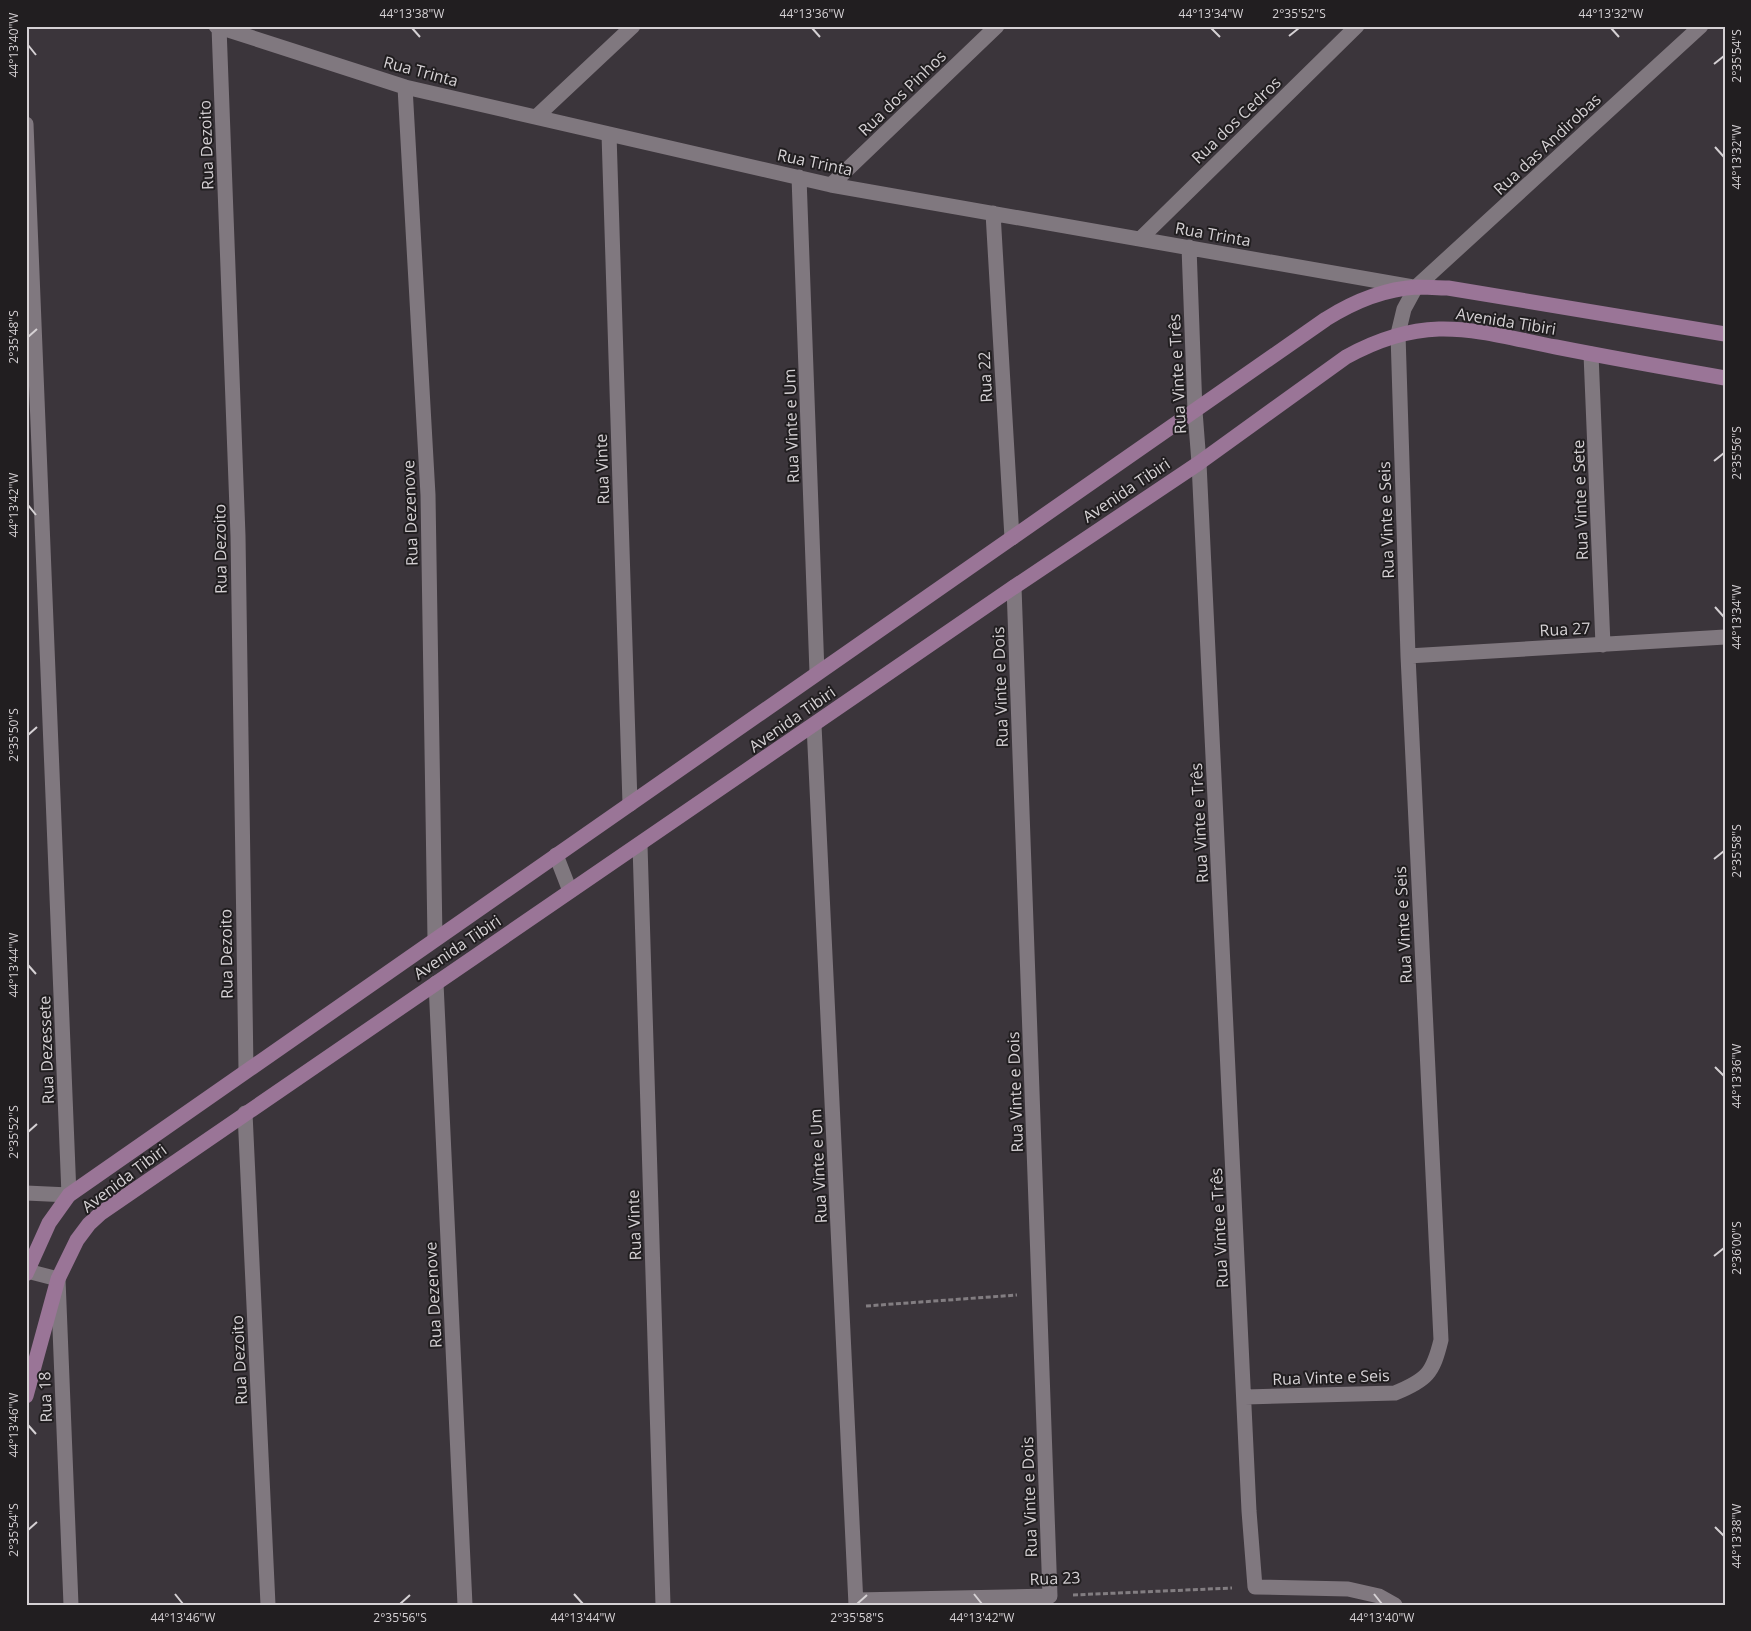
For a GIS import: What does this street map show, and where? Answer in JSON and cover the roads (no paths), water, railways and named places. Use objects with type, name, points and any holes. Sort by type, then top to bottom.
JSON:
[{"type":"main road","name":"Avenida Tibiri","points":[[27,1273],[50,1223],[69,1195],[434,939],[1348,305],[1375,295],[1416,287],[1448,288],[1725,334]]},
{"type":"main road","name":"Avenida Tibiri","points":[[26,1396],[58,1279],[77,1240],[89,1224],[101,1213],[1014,587],[1199,463],[1346,357],[1366,346],[1398,334],[1440,329],[1477,332],[1725,378]]},
{"type":"street","points":[[536,117],[634,26]]},
{"type":"street","name":"Rua dos Pinhos","points":[[832,185],[997,26]]},
{"type":"street","name":"Rua dos Cedros","points":[[1140,239],[1357,26]]},
{"type":"street","name":"Rua das Andirobas","points":[[1416,287],[1701,26]]},
{"type":"street","name":"Rua Trinta","points":[[217,27],[405,87],[832,185],[1416,287]]},
{"type":"street","name":"Rua Dezoito","points":[[217,27],[238,536],[246,1070]]},
{"type":"street","name":"Rua Dezenove","points":[[405,87],[428,495],[434,939]]},
{"type":"street","name":"Rua Dezessete","points":[[26,124],[69,1195]]},
{"type":"street","name":"Rua Vinte","points":[[610,134],[630,804]]},
{"type":"street","name":"Rua Vinte e Um","points":[[799,177],[817,673]]},
{"type":"street","name":"Rua 22","points":[[993,213],[1012,538]]},
{"type":"street","name":"Rua Vinte e Três","points":[[1189,247],[1195,411],[1245,1397]]},
{"type":"street","name":"Rua Vinte e Seis","points":[[1245,1397],[1395,1393],[1414,1386],[1428,1375],[1436,1358],[1441,1340],[1408,656],[1398,334],[1404,309],[1416,287]]},
{"type":"street","name":"Rua Vinte e Sete","points":[[1591,354],[1603,645]]},
{"type":"street","name":"Rua Vinte e Dois","points":[[1014,587],[1050,1596]]},
{"type":"street","name":"Rua 27","points":[[1408,656],[1725,638]]},
{"type":"street","name":"Rua Vinte e Um","points":[[814,725],[856,1602]]},
{"type":"street","name":"Rua Vinte","points":[[640,845],[663,1605]]},
{"type":"street","points":[[556,855],[570,891]]},
{"type":"street","name":"Rua Dezenove","points":[[436,983],[466,1605]]},
{"type":"street","name":"Rua Dezoito","points":[[245,1113],[268,1605]]},
{"type":"street","points":[[26,1193],[69,1195]]},
{"type":"street","points":[[27,1273],[58,1279]]},
{"type":"street","name":"Rua 18","points":[[58,1279],[71,1605]]},
{"type":"street","points":[[1245,1397],[1255,1587],[1348,1590],[1379,1596],[1395,1605]]},
{"type":"street","name":"Rua 23","points":[[856,1602],[1050,1596]]}]
